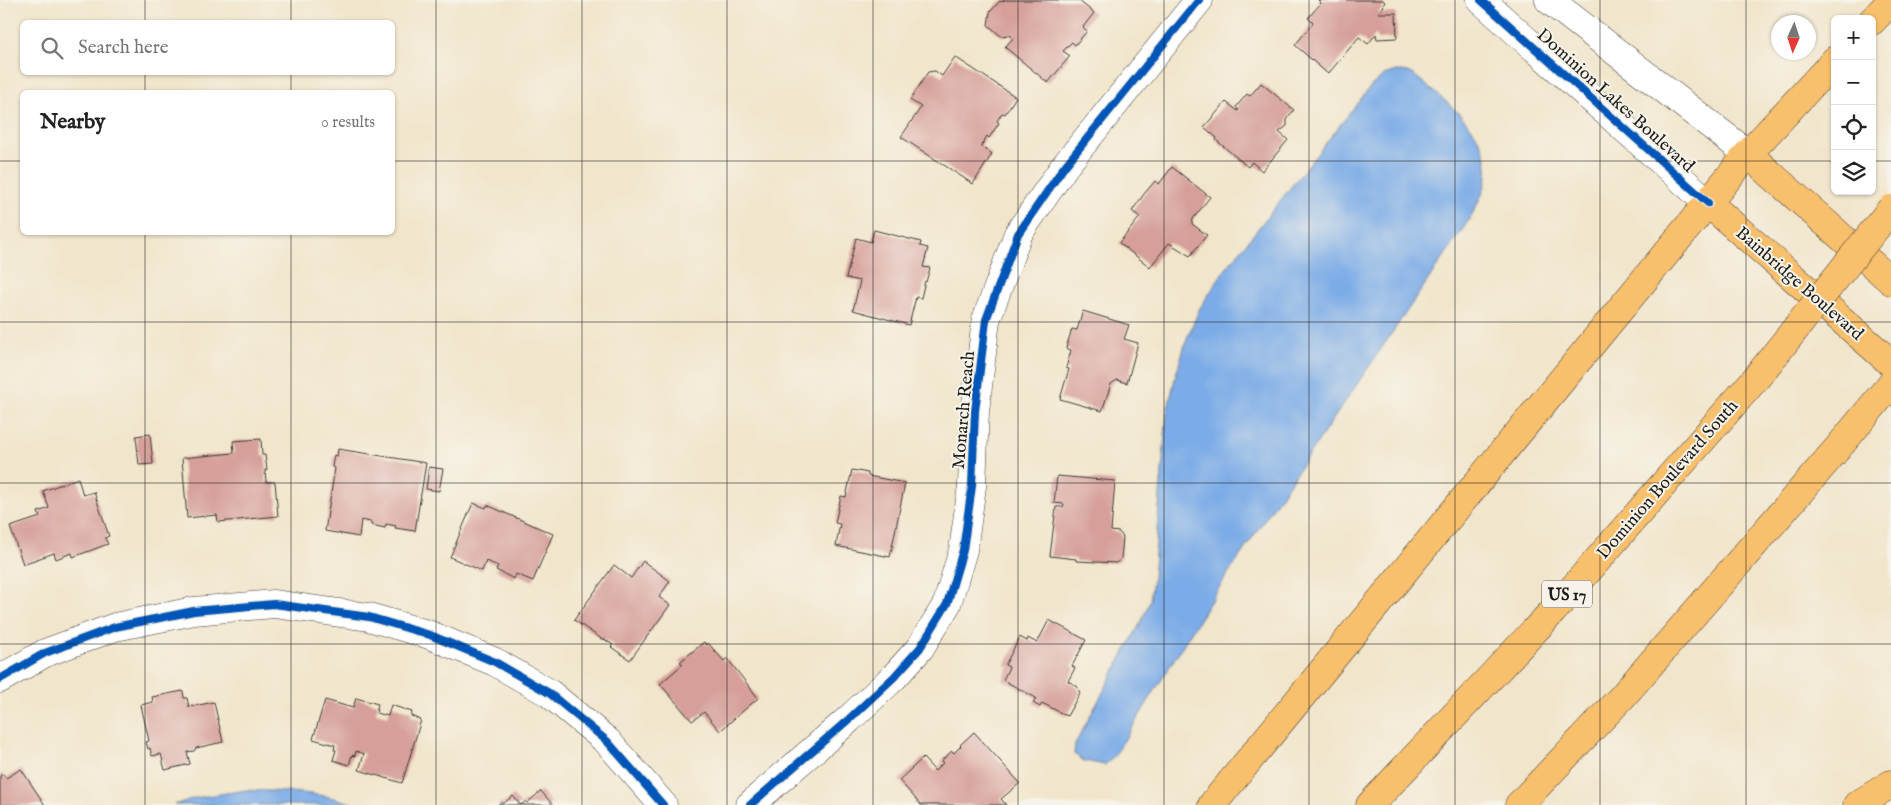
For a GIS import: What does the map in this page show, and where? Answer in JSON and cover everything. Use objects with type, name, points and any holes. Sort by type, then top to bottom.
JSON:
[{"type":"main road","points":[[1876,17],[1891,1]]},
{"type":"main road","points":[[1212,805],[1748,154],[1831,64]]},
{"type":"main road","points":[[1748,154],[1891,281]]},
{"type":"main road","name":"Bainbridge Boulevard","points":[[1708,203],[1891,363]]},
{"type":"main road","name":"Dominion Boulevard South","points":[[1370,805],[1553,611],[1757,377],[1891,209]]},
{"type":"main road","points":[[1519,805],[1622,697],[1891,384]]},
{"type":"main road","points":[[1857,805],[1891,784]]},
{"type":"street","name":"Monarch Reach","points":[[750,805],[894,677],[920,648],[947,604],[962,550],[972,486],[975,411],[986,320],[1018,234],[1064,168],[1199,0]]},
{"type":"street","name":"Dominion Lakes Boulevard","points":[[1481,0],[1708,203]]},
{"type":"street","name":"Dominion Lakes Boulevard","points":[[1549,0],[1748,154]]},
{"type":"street","points":[[0,679],[45,653],[115,627],[194,611],[274,604],[369,617],[430,634],[495,662],[549,693],[607,741],[663,805]]},
{"type":"water","points":[[1396,71],[1412,74],[1446,101],[1473,130],[1485,153],[1487,166],[1485,187],[1479,201],[1469,220],[1229,572],[1115,755],[1105,765],[1084,761],[1074,754],[1075,744],[1142,620],[1150,601],[1167,412],[1187,338],[1200,308],[1221,275],[1371,86],[1384,75]]},
{"type":"water","points":[[246,790],[316,795],[343,800],[356,805],[174,805],[194,798]]},
{"type":"building","points":[[1078,0],[1094,13],[1083,27],[1087,31],[1075,45],[1072,42],[1063,51],[1070,56],[1048,83],[1005,47],[1013,38],[1010,35],[1001,36],[988,25],[990,12],[1000,1]]},
{"type":"building","points":[[1318,0],[1383,0],[1385,2],[1384,6],[1378,13],[1396,13],[1397,38],[1377,39],[1376,34],[1368,44],[1359,37],[1328,74],[1295,45],[1313,23],[1308,18],[1321,3]]},
{"type":"building","points":[[955,57],[1016,97],[1005,114],[1002,113],[997,121],[999,123],[981,146],[992,154],[973,184],[901,137],[921,107],[910,100],[928,72],[935,71],[942,76]]},
{"type":"building","points":[[1261,83],[1294,110],[1287,118],[1287,126],[1279,132],[1288,140],[1262,171],[1252,162],[1248,167],[1216,140],[1217,138],[1204,127],[1226,102],[1238,111],[1236,107],[1247,94],[1250,96]]},
{"type":"building","points":[[1172,167],[1210,197],[1193,219],[1192,224],[1207,235],[1190,256],[1169,243],[1150,267],[1119,243],[1140,217],[1132,211],[1155,181],[1159,184]]},
{"type":"building","points":[[874,230],[921,242],[920,246],[928,248],[923,267],[930,268],[921,298],[916,297],[909,325],[853,310],[860,281],[846,278],[856,238],[871,242]]},
{"type":"building","points":[[1083,311],[1129,325],[1124,339],[1138,343],[1127,383],[1117,380],[1111,384],[1102,411],[1060,399],[1069,369],[1066,368],[1071,350],[1066,348],[1072,329],[1077,330]]},
{"type":"building","points":[[150,434],[153,464],[139,465],[136,436]]},
{"type":"building","points":[[261,439],[262,455],[265,455],[267,470],[265,470],[266,482],[275,482],[278,516],[218,522],[217,515],[187,518],[182,458],[234,453],[233,441]]},
{"type":"building","points":[[338,449],[426,463],[415,531],[395,528],[396,526],[386,524],[385,528],[371,525],[371,522],[361,520],[359,537],[325,531],[335,468],[332,467],[334,455],[337,456]]},
{"type":"building","points":[[429,467],[443,469],[439,491],[426,489]]},
{"type":"building","points":[[852,470],[868,473],[868,476],[905,483],[890,557],[836,546],[840,524],[835,523],[841,496],[846,497]]},
{"type":"building","points":[[1057,476],[1115,481],[1111,531],[1119,532],[1123,537],[1121,559],[1116,563],[1076,561],[1076,559],[1050,556],[1056,507],[1063,507],[1064,504],[1054,503]]},
{"type":"building","points":[[78,478],[83,495],[94,492],[109,536],[105,538],[108,544],[73,557],[72,553],[56,559],[54,553],[23,564],[10,527],[40,517],[38,512],[49,508],[43,491]]},
{"type":"building","points":[[473,503],[486,508],[487,505],[553,534],[533,581],[516,574],[514,579],[496,570],[498,566],[486,561],[482,571],[450,557]]},
{"type":"building","points":[[643,561],[670,581],[659,597],[670,605],[630,660],[611,647],[613,645],[574,620],[614,565],[631,578]]},
{"type":"building","points":[[1049,620],[1086,640],[1072,666],[1075,668],[1068,681],[1077,686],[1080,693],[1067,716],[1042,703],[1040,707],[1033,703],[1036,698],[1003,680],[1009,667],[1005,665],[1020,637],[1027,641],[1028,638],[1037,643]]},
{"type":"building","points":[[704,642],[707,645],[708,643],[724,661],[727,658],[758,698],[720,731],[704,712],[692,721],[660,684],[683,664],[680,662]]},
{"type":"building","points":[[183,691],[184,698],[187,698],[189,707],[214,702],[223,742],[187,752],[190,764],[165,770],[161,754],[152,756],[150,748],[148,749],[146,742],[149,741],[141,705],[153,702],[152,697]]},
{"type":"building","points":[[356,698],[378,704],[376,713],[388,716],[391,705],[412,712],[411,716],[421,720],[402,783],[359,770],[364,754],[356,751],[355,756],[352,755],[349,765],[333,760],[336,750],[334,750],[335,745],[313,739],[325,700],[353,708]]},
{"type":"building","points":[[974,732],[1020,783],[1001,799],[1006,805],[921,805],[899,780],[923,758],[935,771],[943,763],[941,761],[952,751],[954,753]]},
{"type":"building","points":[[21,769],[45,805],[0,805],[0,776],[3,774],[6,778]]},
{"type":"building","points":[[541,791],[553,805],[521,805],[526,801],[527,803]]},
{"type":"building","points":[[513,796],[521,805],[497,805],[504,803]]},
{"type":"cycle path","points":[[750,805],[894,677],[920,648],[947,604],[963,550],[972,486],[975,411],[986,320],[1018,234],[1064,167],[1199,0]]},
{"type":"cycle path","points":[[1481,0],[1708,203]]},
{"type":"cycle path","points":[[0,679],[45,653],[115,627],[194,611],[274,604],[369,617],[430,635],[495,662],[549,693],[607,741],[663,805]]}]
